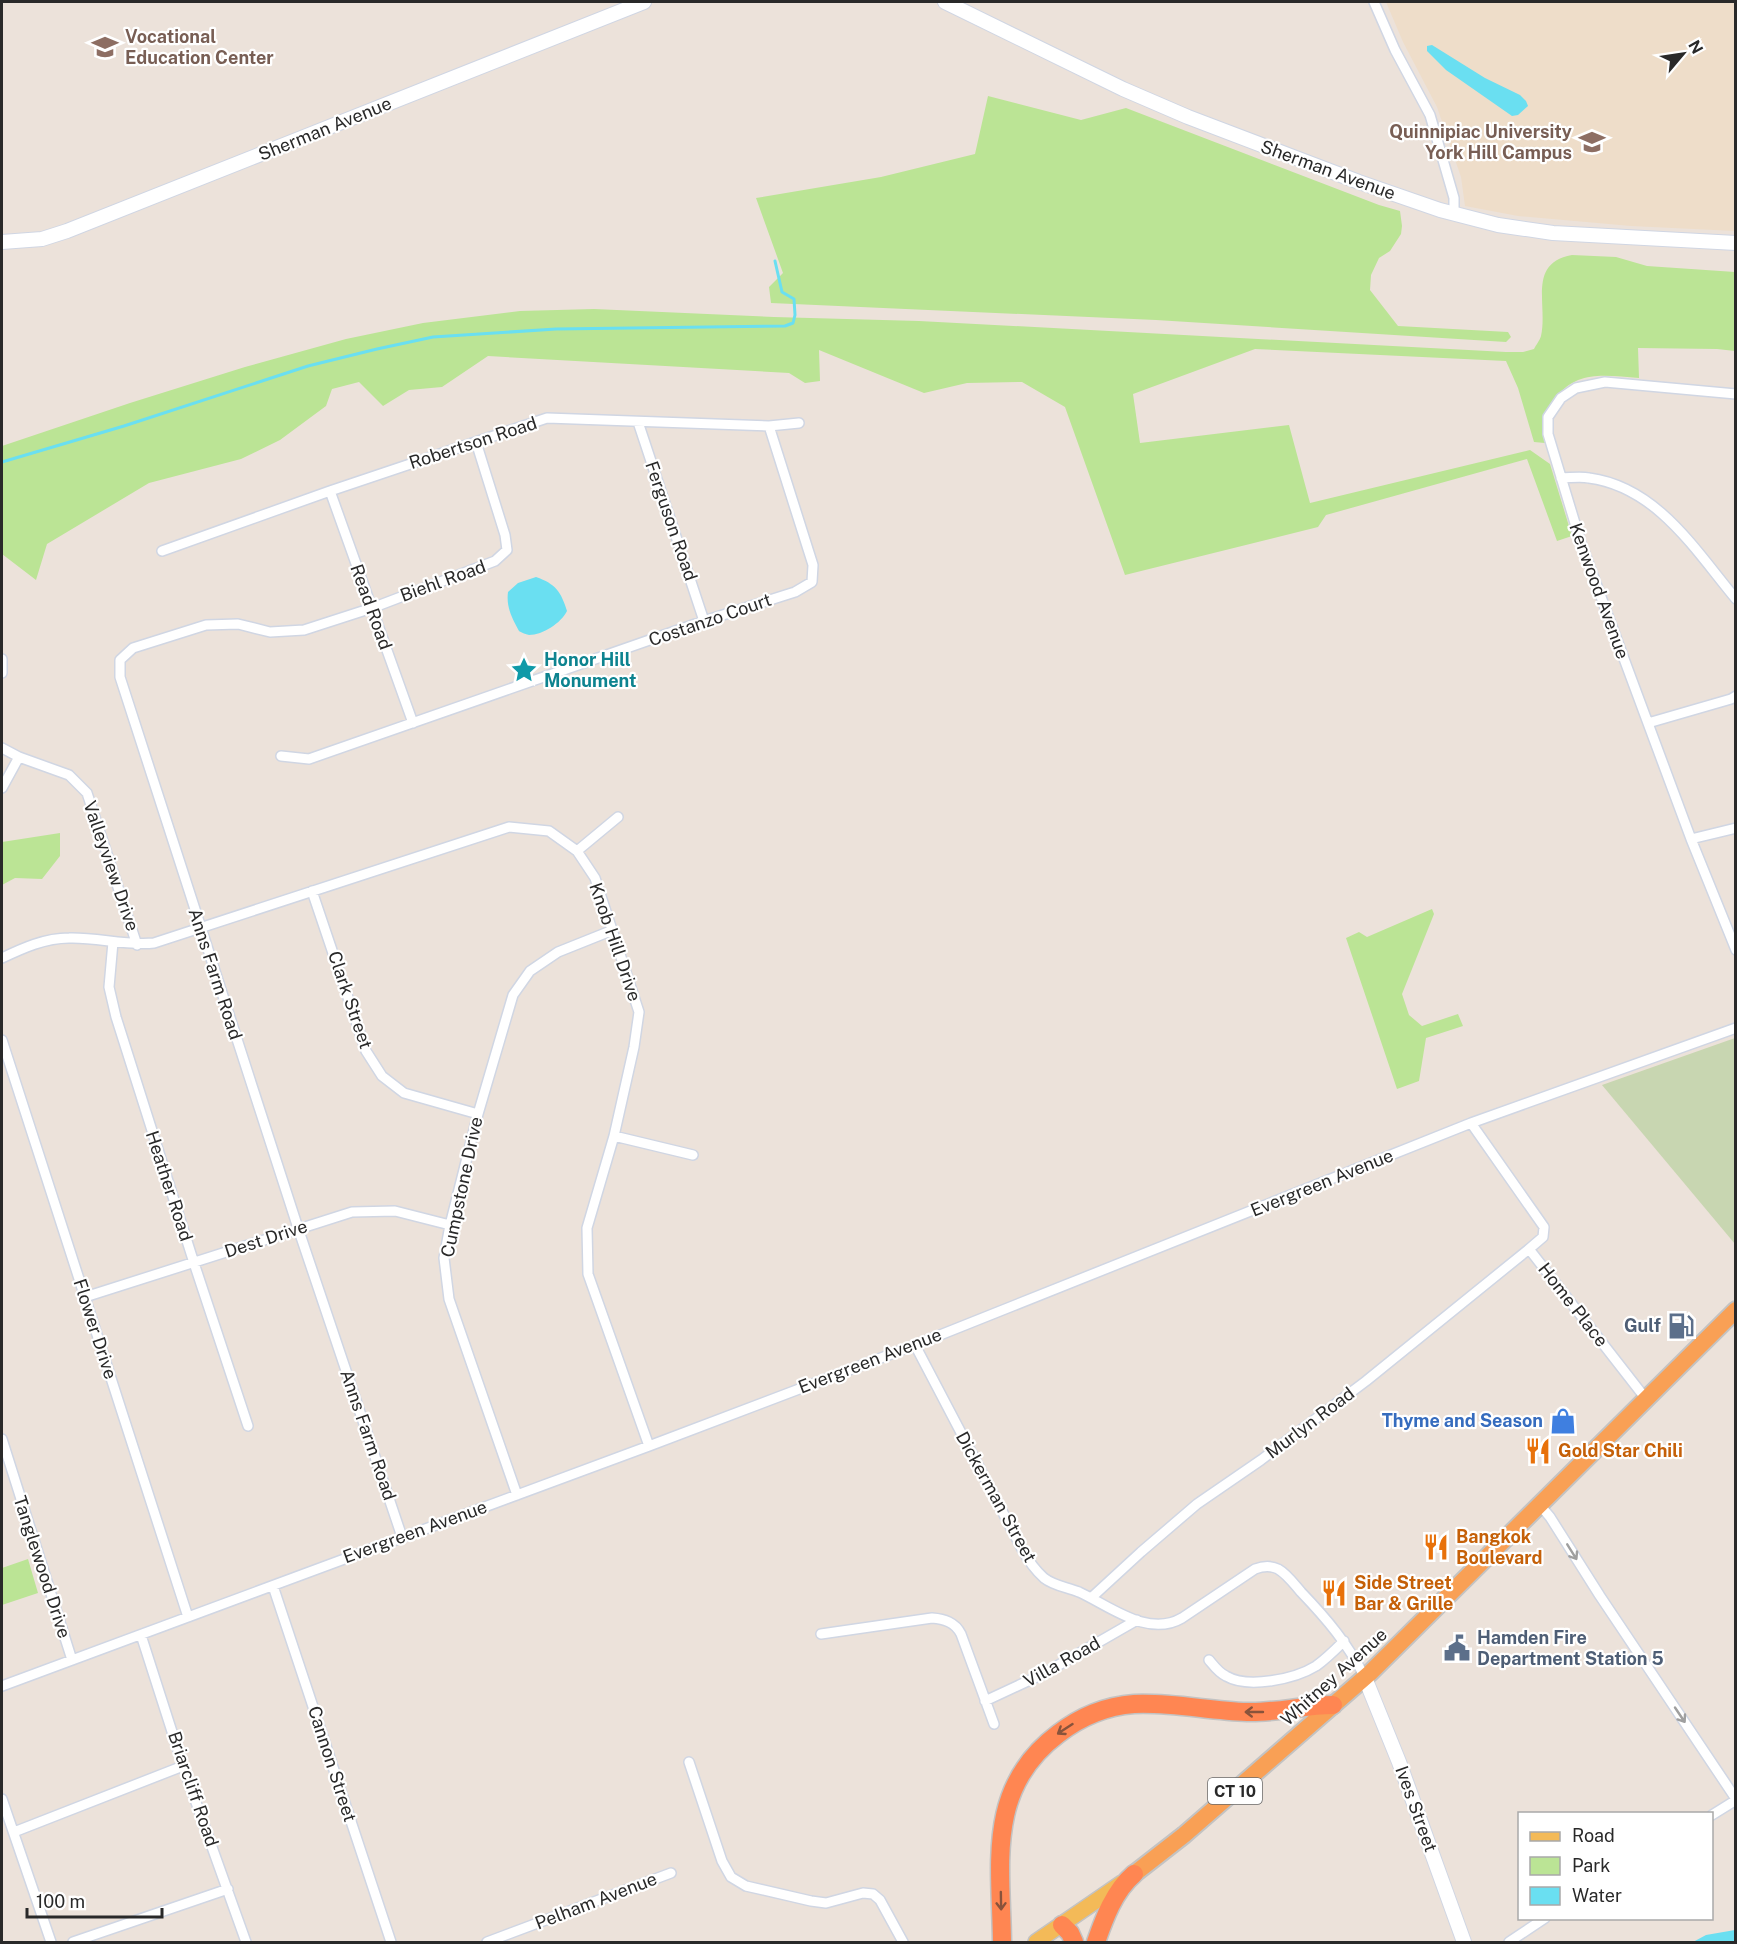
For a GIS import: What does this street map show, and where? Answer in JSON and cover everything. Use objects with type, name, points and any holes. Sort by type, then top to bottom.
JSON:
[{"type":"highway","name":"Whitney Avenue","points":[[1134,1874],[1184,1835],[1365,1678],[1736,1310]]},
{"type":"highway","points":[[1002,1941],[1000,1843],[1006,1806],[1013,1787],[1026,1765],[1061,1731],[1089,1716],[1122,1706],[1162,1704],[1258,1712],[1313,1705],[1333,1705]]},
{"type":"highway","points":[[1096,1942],[1116,1896],[1134,1874]]},
{"type":"highway","points":[[1062,1925],[1070,1933],[1074,1942]]},
{"type":"main road","name":"Sherman Avenue","points":[[2,242],[42,239],[67,231],[644,2]]},
{"type":"main road","name":"Sherman Avenue","points":[[945,2],[1123,89],[1188,117],[1359,182],[1454,214],[1498,225],[1553,233],[1736,243]]},
{"type":"main road","name":"Ives Street","points":[[1365,1678],[1399,1762],[1464,1942]]},
{"type":"main road","name":"Whitney Avenue","points":[[1036,1942],[1134,1874]]},
{"type":"street","points":[[1374,2],[1388,36],[1433,121],[1454,198],[1454,214]]},
{"type":"street","name":"Kenwood Avenue","points":[[1736,394],[1605,382],[1576,388],[1561,398],[1548,417],[1548,434],[1581,543],[1691,839],[1736,950]]},
{"type":"street","name":"Robertson Road","points":[[162,551],[330,491],[547,418],[770,426],[799,423]]},
{"type":"street","name":"Ferguson Road","points":[[638,422],[704,621]]},
{"type":"street","name":"Costanzo Court","points":[[281,756],[309,759],[795,591],[812,582],[813,565],[770,426]]},
{"type":"street","name":"Biehl Road","points":[[372,608],[495,561],[507,550],[505,535],[476,441]]},
{"type":"street","points":[[1561,478],[1588,477],[1618,484],[1647,500],[1674,523],[1736,599]]},
{"type":"street","name":"Read Road","points":[[330,491],[413,723]]},
{"type":"street","name":"Anns Farm Road","points":[[372,608],[304,630],[270,632],[238,624],[206,625],[133,648],[120,660],[120,677],[298,1228],[402,1537]]},
{"type":"street","points":[[2,659],[2,673]]},
{"type":"street","points":[[1648,723],[1736,696]]},
{"type":"street","name":"Valleyview Drive","points":[[2,748],[20,758],[69,775],[87,793],[137,945]]},
{"type":"street","points":[[2,788],[20,758]]},
{"type":"street","points":[[577,851],[618,817]]},
{"type":"street","name":"Knob Hill Drive","points":[[2,958],[31,945],[68,938],[137,945],[154,943],[508,827],[549,831],[577,851],[595,878],[639,1012],[634,1047],[614,1136],[587,1228],[588,1274],[649,1446]]},
{"type":"street","points":[[1691,839],[1736,828]]},
{"type":"street","name":"Clark Street","points":[[312,891],[366,1051],[382,1076],[404,1093],[477,1114]]},
{"type":"street","name":"Cumpstone Drive","points":[[517,1495],[449,1299],[444,1258],[477,1114],[513,995],[530,971],[558,952],[613,930]]},
{"type":"street","name":"Heather Road","points":[[113,942],[110,987],[116,1017],[248,1426]]},
{"type":"street","name":"Evergreen Avenue","points":[[2,1686],[915,1345],[1471,1123],[1736,1028]]},
{"type":"street","name":"Flower Drive","points":[[2,1040],[188,1617]]},
{"type":"street","name":"Home Place","points":[[1471,1123],[1544,1227],[1543,1238],[1529,1249],[1646,1399]]},
{"type":"street","points":[[614,1136],[693,1155]]},
{"type":"street","name":"Dest Drive","points":[[85,1297],[352,1212],[395,1211],[450,1225]]},
{"type":"street","name":"Murlyn Road","points":[[1091,1598],[1197,1504],[1261,1460],[1366,1381],[1529,1249]]},
{"type":"street","name":"Dickerman Street","points":[[915,1345],[1031,1564],[1049,1582],[1091,1598],[1137,1620],[1157,1625],[1174,1622],[1251,1572],[1268,1566],[1285,1574],[1312,1602],[1344,1641],[1365,1678]]},
{"type":"street","name":"Tanglewood Drive","points":[[2,1439],[72,1660]]},
{"type":"street","points":[[1539,1504],[1550,1517],[1736,1799],[1713,1814]]},
{"type":"street","name":"Cannon Street","points":[[273,1586],[391,1942]]},
{"type":"street","points":[[821,1634],[932,1618],[954,1625],[959,1629],[994,1724]]},
{"type":"street","name":"Villa Road","points":[[985,1701],[1043,1674],[1137,1620]]},
{"type":"street","name":"Briarcliff Road","points":[[141,1635],[183,1766],[246,1942]]},
{"type":"street","points":[[1209,1660],[1221,1673],[1230,1678],[1269,1681],[1312,1668],[1344,1641]]},
{"type":"street","points":[[689,1762],[722,1862],[731,1877],[746,1886],[812,1902],[826,1903],[863,1893],[873,1894],[880,1900],[903,1942]]},
{"type":"street","points":[[14,1832],[183,1766]]},
{"type":"street","points":[[2,1798],[51,1942]]},
{"type":"street","name":"Pelham Avenue","points":[[487,1942],[670,1873]]},
{"type":"street","points":[[73,1942],[228,1889]]},
{"type":"street","points":[[1509,1942],[1542,1920]]},
{"type":"shaded area","name":"Quinnipiac University York Hill Campus","points":[[1386,2],[1735,2],[1735,231],[1631,226],[1518,216],[1465,206],[1461,177],[1437,107],[1403,42]]},
{"type":"green space","points":[[988,96],[1081,120],[1126,108],[1400,211],[1401,234],[1390,251],[1379,258],[1371,275],[1370,290],[1398,326],[1508,332],[1511,337],[1506,342],[1156,320],[771,303],[769,287],[783,273],[756,198],[881,177],[975,154]]},
{"type":"green space","points":[[1572,255],[1616,257],[1647,266],[1735,272],[1735,351],[1638,348],[1639,378],[1593,376],[1573,382],[1564,389],[1556,398],[1548,414],[1545,425],[1545,443],[1534,442],[1518,388],[1506,361],[1255,349],[1133,394],[1140,443],[1289,425],[1310,503],[1530,450],[1550,464],[1572,536],[1557,541],[1527,459],[1326,515],[1318,527],[1125,575],[1065,407],[1022,382],[967,383],[924,393],[819,350],[820,381],[805,383],[789,373],[488,356],[442,387],[409,390],[383,406],[359,382],[332,389],[326,406],[280,440],[241,459],[149,483],[47,544],[36,580],[2,554],[2,446],[245,367],[346,339],[423,323],[520,311],[594,309],[919,321],[1523,352],[1534,349],[1541,336],[1544,276],[1549,267],[1558,260]]},
{"type":"green space","points":[[60,833],[60,856],[42,879],[15,878],[2,885],[2,842]]},
{"type":"green space","points":[[1432,909],[1434,914],[1402,994],[1409,1015],[1422,1026],[1458,1014],[1463,1026],[1426,1038],[1419,1081],[1397,1089],[1346,938],[1359,932],[1367,937]]},
{"type":"green space","points":[[1736,1038],[1735,1244],[1602,1085]]},
{"type":"green space","points":[[28,1559],[38,1593],[2,1605],[2,1568]]},
{"type":"water","points":[[1432,45],[1485,78],[1520,95],[1528,106],[1518,115],[1512,116],[1446,70],[1427,51],[1427,46]]},
{"type":"water","points":[[536,577],[557,590],[567,611],[551,628],[529,635],[519,631],[514,622],[509,608],[508,592],[518,583]]},
{"type":"water","points":[[1735,1930],[1735,1942],[1693,1942],[1706,1935]]},
{"type":"waterway","points":[[2,462],[124,426],[308,366],[433,337],[556,329],[785,326],[793,323],[794,299],[782,292],[775,261]]},
{"type":"place","name":"Vocational Education Center","points":[[105,47]]},
{"type":"place","name":"Quinnipiac University York Hill Campus","points":[[1592,142]]},
{"type":"place","name":"Honor Hill Monument","points":[[524,670]]},
{"type":"place","name":"Gulf","points":[[1681,1326]]},
{"type":"place","name":"Thyme and Season","points":[[1563,1421]]},
{"type":"place","name":"Gold Star Chili","points":[[1538,1451]]},
{"type":"place","name":"Bangkok Boulevard","points":[[1436,1547]]},
{"type":"place","name":"Side Street Bar & Grille","points":[[1334,1593]]},
{"type":"place","name":"Hamden Fire Department Station 5","points":[[1457,1648]]}]
